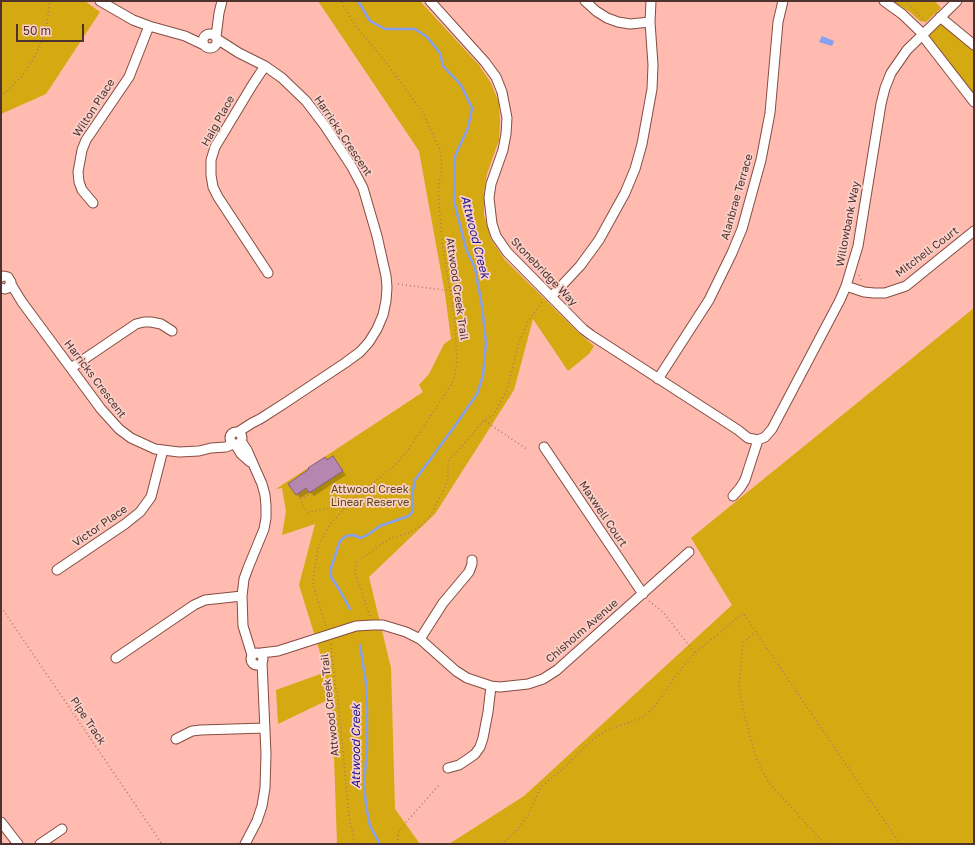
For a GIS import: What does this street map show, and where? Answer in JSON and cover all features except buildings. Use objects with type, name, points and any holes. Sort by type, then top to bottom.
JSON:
[{"type":"street","name":"Harricks Crescent","points":[[2,275],[10,278],[4,288],[22,302],[101,409],[119,429],[131,438],[146,446],[163,450],[188,452],[226,447],[236,440],[252,423],[340,367],[360,352],[369,342],[383,315],[386,301],[386,276],[370,208],[360,183],[325,126],[306,101],[282,78],[265,66],[239,53],[211,40],[185,36],[149,26],[121,14],[100,1]]},
{"type":"street","points":[[211,40],[222,1]]},
{"type":"street","name":"Stonebridge Way","points":[[430,1],[485,62],[496,78],[502,92],[507,118],[506,134],[503,150],[491,184],[489,198],[492,224],[496,236],[506,252],[583,329],[591,335],[738,430],[748,438],[758,440]]},
{"type":"street","points":[[585,1],[606,18],[618,22],[630,24],[650,22]]},
{"type":"street","points":[[550,296],[580,266],[599,240],[625,193],[635,169],[642,144],[652,89],[652,41],[650,22],[651,1]]},
{"type":"street","points":[[884,1],[906,18],[923,34],[974,102]]},
{"type":"street","name":"Willowbank Way","points":[[758,440],[765,438],[772,429],[846,286],[853,265],[860,234],[881,104],[891,73],[900,59],[957,1]]},
{"type":"street","name":"Alanbrae Terrace","points":[[658,379],[709,300],[742,229],[760,160],[770,113],[778,22],[783,2]]},
{"type":"street","points":[[940,17],[974,45]]},
{"type":"street","name":"Wilton Place","points":[[93,203],[82,190],[79,182],[78,172],[82,150],[86,140],[129,77],[149,26]]},
{"type":"street","name":"Haig Place","points":[[265,66],[215,148],[211,160],[211,175],[213,187],[218,197],[268,272]]},
{"type":"street","name":"Mitchell Court","points":[[846,286],[874,294],[906,286],[974,231]]},
{"type":"street","points":[[71,368],[136,324],[152,322],[161,324],[172,331]]},
{"type":"street","points":[[236,440],[247,450],[262,484],[265,496],[266,518],[260,541],[244,579],[242,596],[242,616],[245,633],[259,658],[265,728],[266,773],[265,792],[257,822],[245,844]]},
{"type":"street","points":[[733,496],[745,480],[758,440]]},
{"type":"street","name":"Maxwell Court","points":[[544,447],[643,594]]},
{"type":"street","name":"Victor Place","points":[[57,570],[126,524],[140,512],[151,497],[163,450]]},
{"type":"street","name":"Chisholm Avenue","points":[[259,658],[328,634],[356,626],[373,624],[395,628],[420,639],[456,671],[467,678],[491,686],[528,684],[543,679],[557,670],[689,552]]},
{"type":"street","points":[[420,639],[443,603],[469,572],[472,560]]},
{"type":"street","points":[[116,658],[194,605],[205,600],[242,596]]},
{"type":"street","points":[[448,768],[459,765],[475,754],[480,747],[483,738],[491,686]]},
{"type":"street","points":[[176,739],[192,731],[265,728]]},
{"type":"street","points":[[1,822],[18,844]]},
{"type":"street","points":[[40,844],[62,829]]},
{"type":"path","points":[[1,97],[22,76],[34,58],[46,31],[50,1]]},
{"type":"path","name":"Attwood Creek Trail","points":[[341,1],[354,24],[388,65],[423,113],[440,150],[442,166],[438,191],[439,206],[442,241],[455,322],[457,361],[455,375],[451,385],[408,450],[393,467],[358,495],[330,524],[318,548],[314,572],[314,590],[331,645],[338,698],[349,817],[354,844]]},
{"type":"path","points":[[853,265],[861,268],[859,276],[865,284]]},
{"type":"path","points":[[398,284],[450,291]]},
{"type":"path","points":[[370,616],[356,573],[357,562],[389,539],[408,533],[419,527],[429,518],[448,479],[448,460],[484,420],[493,416],[507,390],[518,345],[528,321],[536,309],[550,296]]},
{"type":"path","points":[[484,420],[528,450]]},
{"type":"path","points":[[307,489],[301,494],[300,498],[304,509],[308,512],[335,507],[344,509]]},
{"type":"path","points":[[300,498],[306,497],[315,490]]},
{"type":"path","points":[[643,594],[650,602],[662,611],[695,653]]},
{"type":"path","name":"Pipe Track","points":[[1,607],[162,844]]},
{"type":"path","points":[[501,844],[517,830],[528,815],[541,787],[566,766],[591,741],[605,731],[641,718],[654,708],[676,675],[695,653],[743,613],[900,844]]},
{"type":"path","points":[[756,632],[743,643],[739,688],[746,722],[757,761],[769,783],[825,844]]},
{"type":"path","points":[[399,844],[398,834],[402,827],[440,784]]},
{"type":"green space","points":[[1,1],[85,1],[100,12],[46,94],[1,114]]},
{"type":"green space","name":"Attwood Creek Linear Reserve","points":[[318,1],[420,1],[479,65],[491,83],[499,103],[499,140],[487,174],[484,192],[484,215],[491,239],[505,260],[594,346],[589,354],[568,371],[533,319],[514,390],[435,514],[369,577],[391,668],[395,809],[420,844],[337,844],[332,698],[278,724],[276,690],[326,672],[299,585],[315,524],[282,535],[286,511],[282,488],[276,489],[423,392],[419,385],[429,374],[444,344],[451,339],[445,294],[419,151]]},
{"type":"green space","points":[[892,1],[935,1],[941,8],[926,22],[920,21],[910,12]]},
{"type":"green space","points":[[939,22],[974,48],[974,97],[936,49],[928,35]]},
{"type":"green space","points":[[974,308],[974,844],[449,844],[524,796],[732,605],[691,538]]},
{"type":"water","points":[[822,36],[834,41],[832,46],[819,42]]},
{"type":"waterway","name":"Attwood Creek","points":[[350,609],[331,577],[331,568],[340,541],[346,536],[353,535],[361,538],[380,526],[409,516],[412,512],[412,495],[415,480],[477,394],[483,376],[486,343],[482,306],[475,268],[466,249],[454,201],[455,156],[468,128],[472,108],[461,85],[443,66],[440,53],[427,37],[415,29],[385,29],[370,21],[358,1]]},
{"type":"waterway","name":"Attwood Creek","points":[[360,645],[366,683],[367,750],[364,784],[366,805],[370,826],[380,844]]}]
